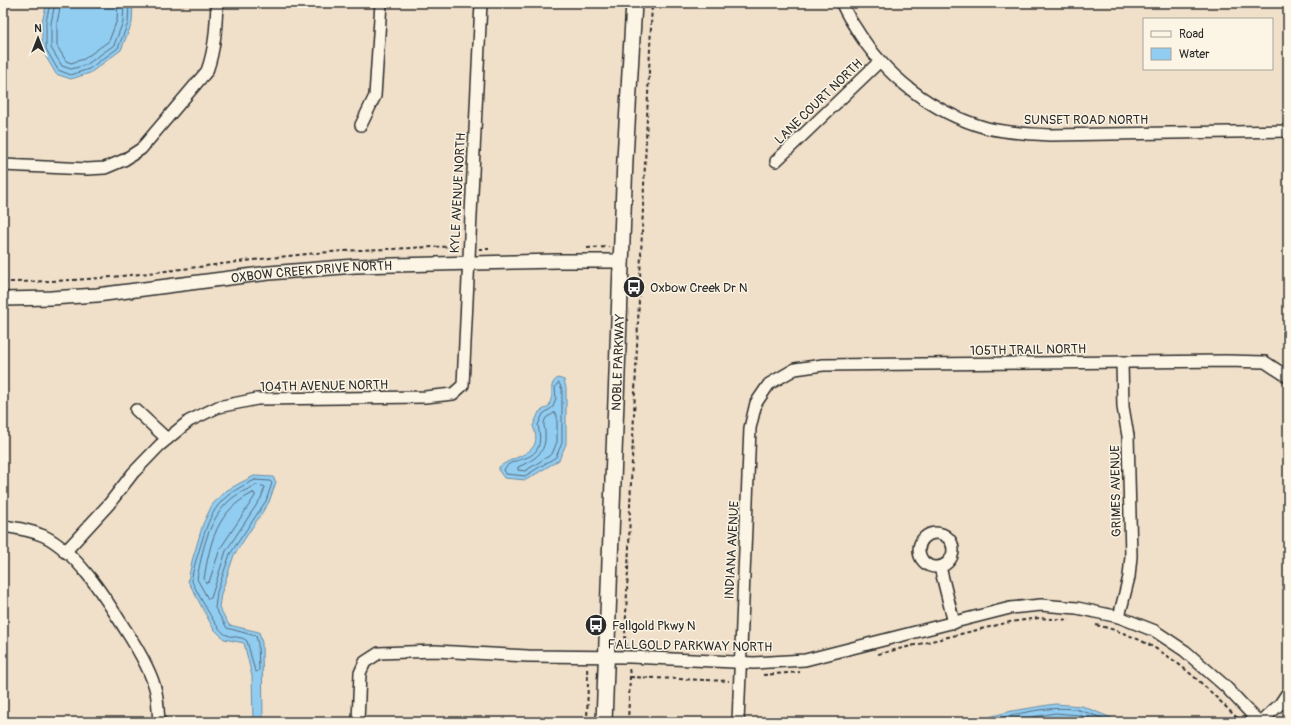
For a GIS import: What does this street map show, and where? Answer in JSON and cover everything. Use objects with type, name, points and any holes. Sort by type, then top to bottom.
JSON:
[{"type":"main road","name":"NOBLE PARKWAY","points":[[604,722],[618,384],[625,159],[634,3]]},
{"type":"street","points":[[3,166],[87,169],[105,168],[124,160],[141,149],[207,71],[216,38],[217,3]]},
{"type":"street","points":[[361,125],[375,96],[381,3]]},
{"type":"street","name":"KYLE AVENUE NORTH","points":[[463,385],[481,3]]},
{"type":"street","name":"SUNSET ROAD NORTH","points":[[842,3],[844,10],[879,62],[903,84],[928,102],[957,117],[986,128],[1018,133],[1050,135],[1288,131]]},
{"type":"street","name":"LANE COURT NORTH","points":[[776,162],[879,62]]},
{"type":"street","name":"OXBOW CREEK DRIVE NORTH","points":[[3,299],[97,295],[262,274],[389,264],[622,261]]},
{"type":"street","name":"GRIMES AVENUE","points":[[1119,618],[1129,577],[1131,556],[1128,436],[1123,407],[1122,362]]},
{"type":"street","name":"105TH TRAIL NORTH","points":[[769,384],[795,368],[823,365],[1265,362],[1288,377]]},
{"type":"street","name":"INDIANA AVENUE","points":[[738,722],[750,428],[756,403],[769,384]]},
{"type":"street","name":"104TH AVENUE NORTH","points":[[65,552],[109,504],[133,473],[167,439],[189,421],[218,407],[257,399],[425,397],[454,394],[463,385]]},
{"type":"street","points":[[136,410],[167,439]]},
{"type":"street","points":[[3,526],[23,529],[44,536],[65,552],[95,584],[135,645],[147,668],[156,691],[159,722]]},
{"type":"street","points":[[940,567],[954,623]]},
{"type":"street","name":"FALLGOLD PARKWAY NORTH","points":[[358,722],[360,673],[365,662],[379,653],[435,651],[528,656],[754,663],[805,660],[1010,608],[1041,605],[1077,608],[1119,618],[1154,631],[1185,651],[1225,686],[1260,722]]},
{"type":"street","points":[[1260,722],[1280,704],[1288,692]]},
{"type":"path","points":[[625,637],[652,3]]},
{"type":"path","points":[[3,282],[108,277],[289,255],[339,251],[457,247]]},
{"type":"path","points":[[873,656],[1010,622],[1039,618],[1077,620]]},
{"type":"path","points":[[1092,624],[1114,629],[1141,640],[1171,658],[1200,681],[1241,722]]},
{"type":"path","points":[[587,669],[587,722]]},
{"type":"path","points":[[628,722],[630,677],[728,681],[751,675],[792,674],[805,672]]},
{"type":"water","points":[[47,3],[133,3],[132,23],[121,50],[90,73],[71,79],[56,74],[42,50],[42,22]]},
{"type":"water","points":[[558,378],[564,380],[566,388],[566,444],[559,460],[526,480],[504,478],[499,471],[499,467],[527,452],[535,443],[536,436],[533,426],[539,412],[549,406],[553,384]]},
{"type":"water","points":[[254,476],[273,477],[276,482],[269,502],[234,555],[221,594],[219,607],[229,625],[259,632],[262,643],[263,722],[253,722],[252,676],[244,643],[224,639],[213,628],[188,581],[192,561],[203,524],[212,505],[224,492]]},
{"type":"water","points":[[1055,704],[1082,706],[1118,722],[969,722],[1012,711]]},
{"type":"place","name":"Oxbow Creek Dr N","points":[[634,287]]},
{"type":"place","name":"Fallgold Pkwy N","points":[[596,625]]}]
